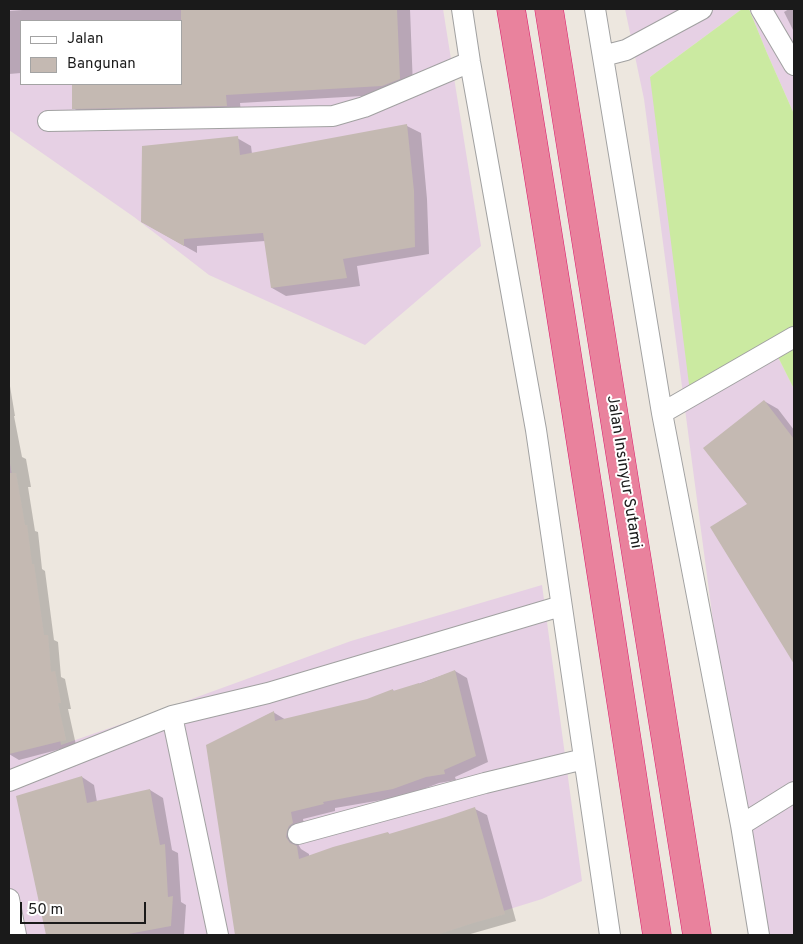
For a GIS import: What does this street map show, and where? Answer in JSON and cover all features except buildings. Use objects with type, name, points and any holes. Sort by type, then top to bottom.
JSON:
[{"type":"highway","points":[[511,9],[657,935]]},
{"type":"highway","name":"Jalan Insinyur Sutami","points":[[549,9],[696,935]]},
{"type":"street","points":[[462,9],[536,430],[610,935]]},
{"type":"street","points":[[595,9],[662,413],[741,825],[760,935]]},
{"type":"street","points":[[603,56],[626,50],[702,9]]},
{"type":"street","points":[[761,9],[794,65]]},
{"type":"street","points":[[48,121],[334,116],[364,107],[470,62]]},
{"type":"street","points":[[662,413],[794,337]]},
{"type":"street","points":[[9,781],[172,716],[268,693],[561,606]]},
{"type":"street","points":[[172,716],[218,935]]},
{"type":"street","points":[[298,834],[485,783],[584,759]]},
{"type":"street","points":[[741,825],[794,792]]},
{"type":"street","points":[[9,899],[16,935]]},
{"type":"shaded area","points":[[9,9],[443,9],[481,246],[365,345],[209,275],[134,217],[9,130]]},
{"type":"shaded area","points":[[625,9],[742,9],[650,77],[794,389],[794,935],[762,935],[713,621],[644,99]]},
{"type":"shaded area","points":[[749,9],[794,9],[794,114],[767,53]]},
{"type":"shaded area","points":[[9,458],[61,745],[351,641],[542,585],[582,881],[542,899],[426,935],[9,935]]},
{"type":"green space","points":[[742,9],[749,9],[794,114],[794,389],[774,349],[691,400],[650,77]]}]
